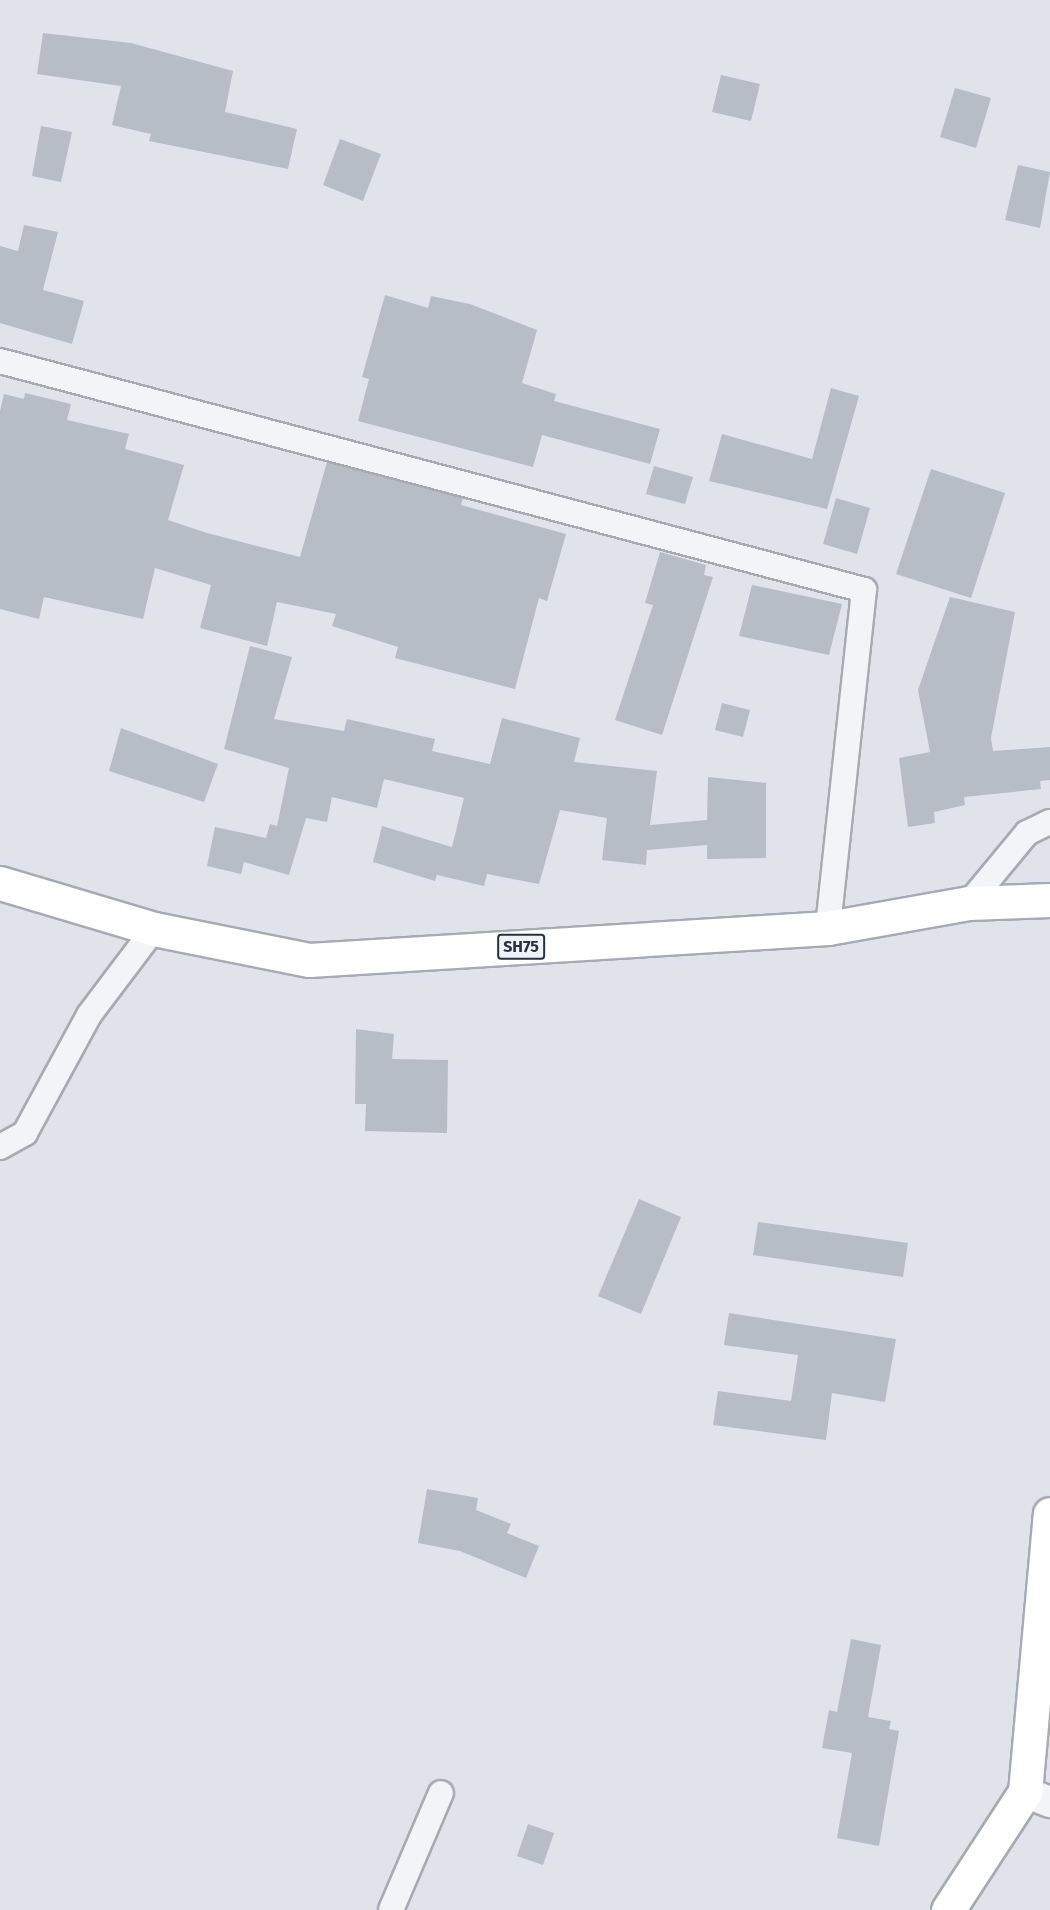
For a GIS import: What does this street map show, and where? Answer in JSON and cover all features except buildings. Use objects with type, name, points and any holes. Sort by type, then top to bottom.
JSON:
[{"type":"main road","name":"SH75","points":[[0,883],[154,928],[309,960],[828,928],[969,903],[1050,900]]},
{"type":"main road","points":[[948,1910],[1037,1797],[1050,1514]]},
{"type":"street","points":[[0,361],[864,590],[828,928]]},
{"type":"street","points":[[969,903],[1027,833],[1050,822]]},
{"type":"street","points":[[0,1147],[25,1133],[89,1015],[154,928]]},
{"type":"street","points":[[391,1910],[441,1793]]}]
